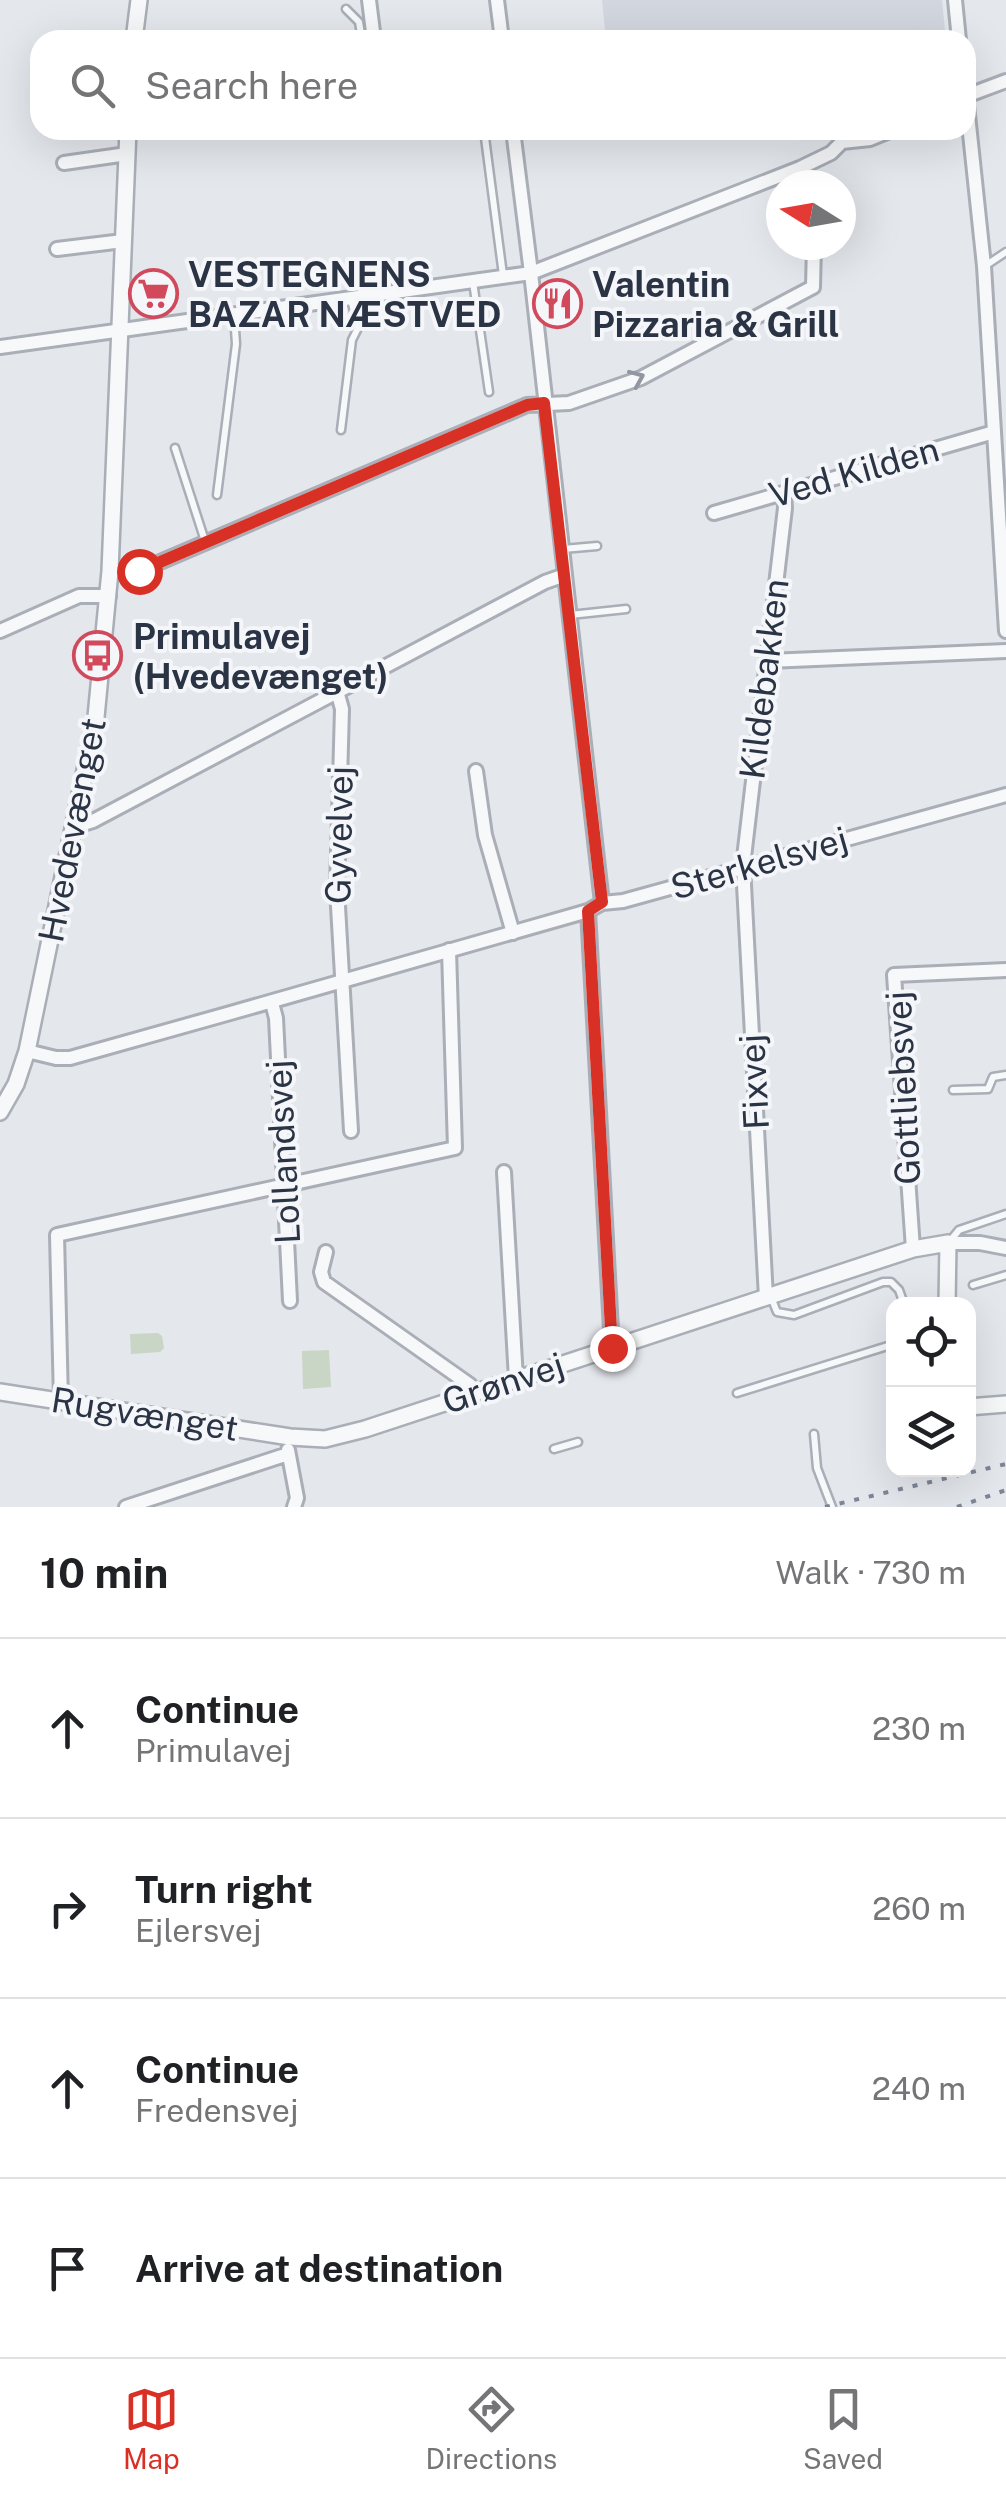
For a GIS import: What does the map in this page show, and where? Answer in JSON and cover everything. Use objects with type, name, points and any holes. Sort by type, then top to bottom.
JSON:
[{"type":"street","points":[[135,30],[139,0]]},
{"type":"street","points":[[369,0],[373,30]]},
{"type":"street","points":[[497,0],[501,30]]},
{"type":"street","points":[[955,0],[959,30]]},
{"type":"street","points":[[976,92],[1006,81]]},
{"type":"street","name":"Hvedevænget","points":[[0,1112],[28,1051],[96,716],[109,596],[128,140]]},
{"type":"street","points":[[513,140],[602,902]]},
{"type":"street","points":[[0,347],[531,273],[800,168],[831,153],[836,140]]},
{"type":"street","points":[[971,140],[999,377],[994,432],[1006,631]]},
{"type":"street","points":[[64,163],[127,154]]},
{"type":"street","points":[[58,249],[123,241]]},
{"type":"street","points":[[110,571],[139,571],[527,405],[569,404],[640,378],[814,288],[814,260]]},
{"type":"street","name":"Ved Kilden","points":[[714,513],[994,432]]},
{"type":"street","name":"Kildebakken","points":[[743,866],[784,492]]},
{"type":"street","points":[[74,827],[93,821],[545,582],[565,575]]},
{"type":"street","points":[[0,631],[79,596],[109,596]]},
{"type":"street","points":[[768,662],[1006,651]]},
{"type":"street","name":"Gyvelvej","points":[[338,691],[342,709],[337,889],[350,1131]]},
{"type":"street","points":[[476,771],[486,836],[513,933]]},
{"type":"street","name":"Sterkelsvej","points":[[28,1051],[70,1058],[513,933],[588,911],[602,902],[623,901],[1006,795]]},
{"type":"street","name":"Fixvej","points":[[743,866],[768,1297]]},
{"type":"street","points":[[588,911],[612,1348]]},
{"type":"street","points":[[61,1401],[57,1235],[455,1148],[448,950]]},
{"type":"street","name":"Gottliebsvej","points":[[913,1250],[894,975],[1006,970]]},
{"type":"street","name":"Lollandsvej","points":[[272,1002],[276,1018],[290,1301]]},
{"type":"street","points":[[504,1172],[516,1379]]},
{"type":"street","points":[[947,1297],[948,1243]]},
{"type":"street","name":"Grønvej","points":[[289,1446],[364,1429],[913,1250],[948,1243],[1006,1248]]},
{"type":"street","points":[[326,1252],[321,1272],[324,1282],[470,1385],[472,1394]]},
{"type":"street","name":"Rugvænget","points":[[0,1392],[289,1446]]},
{"type":"street","points":[[976,1406],[1006,1404]]},
{"type":"street","points":[[289,1446],[297,1498],[294,1507]]},
{"type":"street","name":"Rugvænget","points":[[126,1507],[289,1446]]},
{"type":"lane","points":[[346,9],[359,22],[360,30]]},
{"type":"lane","points":[[485,140],[503,277]]},
{"type":"lane","points":[[984,266],[1006,252]]},
{"type":"lane","points":[[473,281],[489,392]]},
{"type":"lane","points":[[342,430],[352,340],[358,328],[351,298]]},
{"type":"lane","points":[[217,495],[236,344],[234,314]]},
{"type":"lane","points":[[175,448],[205,543]]},
{"type":"lane","points":[[562,549],[597,546]]},
{"type":"lane","points":[[569,615],[626,609]]},
{"type":"lane","points":[[952,1090],[988,1089],[993,1076],[1006,1075]]},
{"type":"lane","points":[[948,1243],[959,1230],[1006,1214]]},
{"type":"lane","points":[[973,1285],[1006,1275]]},
{"type":"lane","points":[[768,1297],[777,1312],[794,1315],[883,1282],[892,1282],[902,1297]]},
{"type":"lane","points":[[737,1392],[886,1346]]},
{"type":"lane","points":[[814,1434],[817,1468],[832,1507]]},
{"type":"lane","points":[[554,1449],[578,1442]]},
{"type":"shaded area","points":[[602,0],[942,0],[945,30],[605,30]]},
{"type":"green space","points":[[158,1333],[164,1348],[160,1352],[131,1354],[130,1334]]},
{"type":"green space","points":[[329,1350],[331,1387],[303,1389],[302,1351]]},
{"type":"railway","points":[[825,1507],[1006,1464]]},
{"type":"railway","points":[[957,1507],[1006,1490]]},
{"type":"place","name":"VESTEGNENS BAZAR NÆSTVED","points":[[153,294]]},
{"type":"place","name":"Valentin Pizzaria & Grill","points":[[557,304]]},
{"type":"place","name":"Primulavej (Hvedevænget)","points":[[98,656]]},
{"type":"route","points":[[139,571],[527,405],[544,403],[602,902],[588,911],[612,1348]]}]
